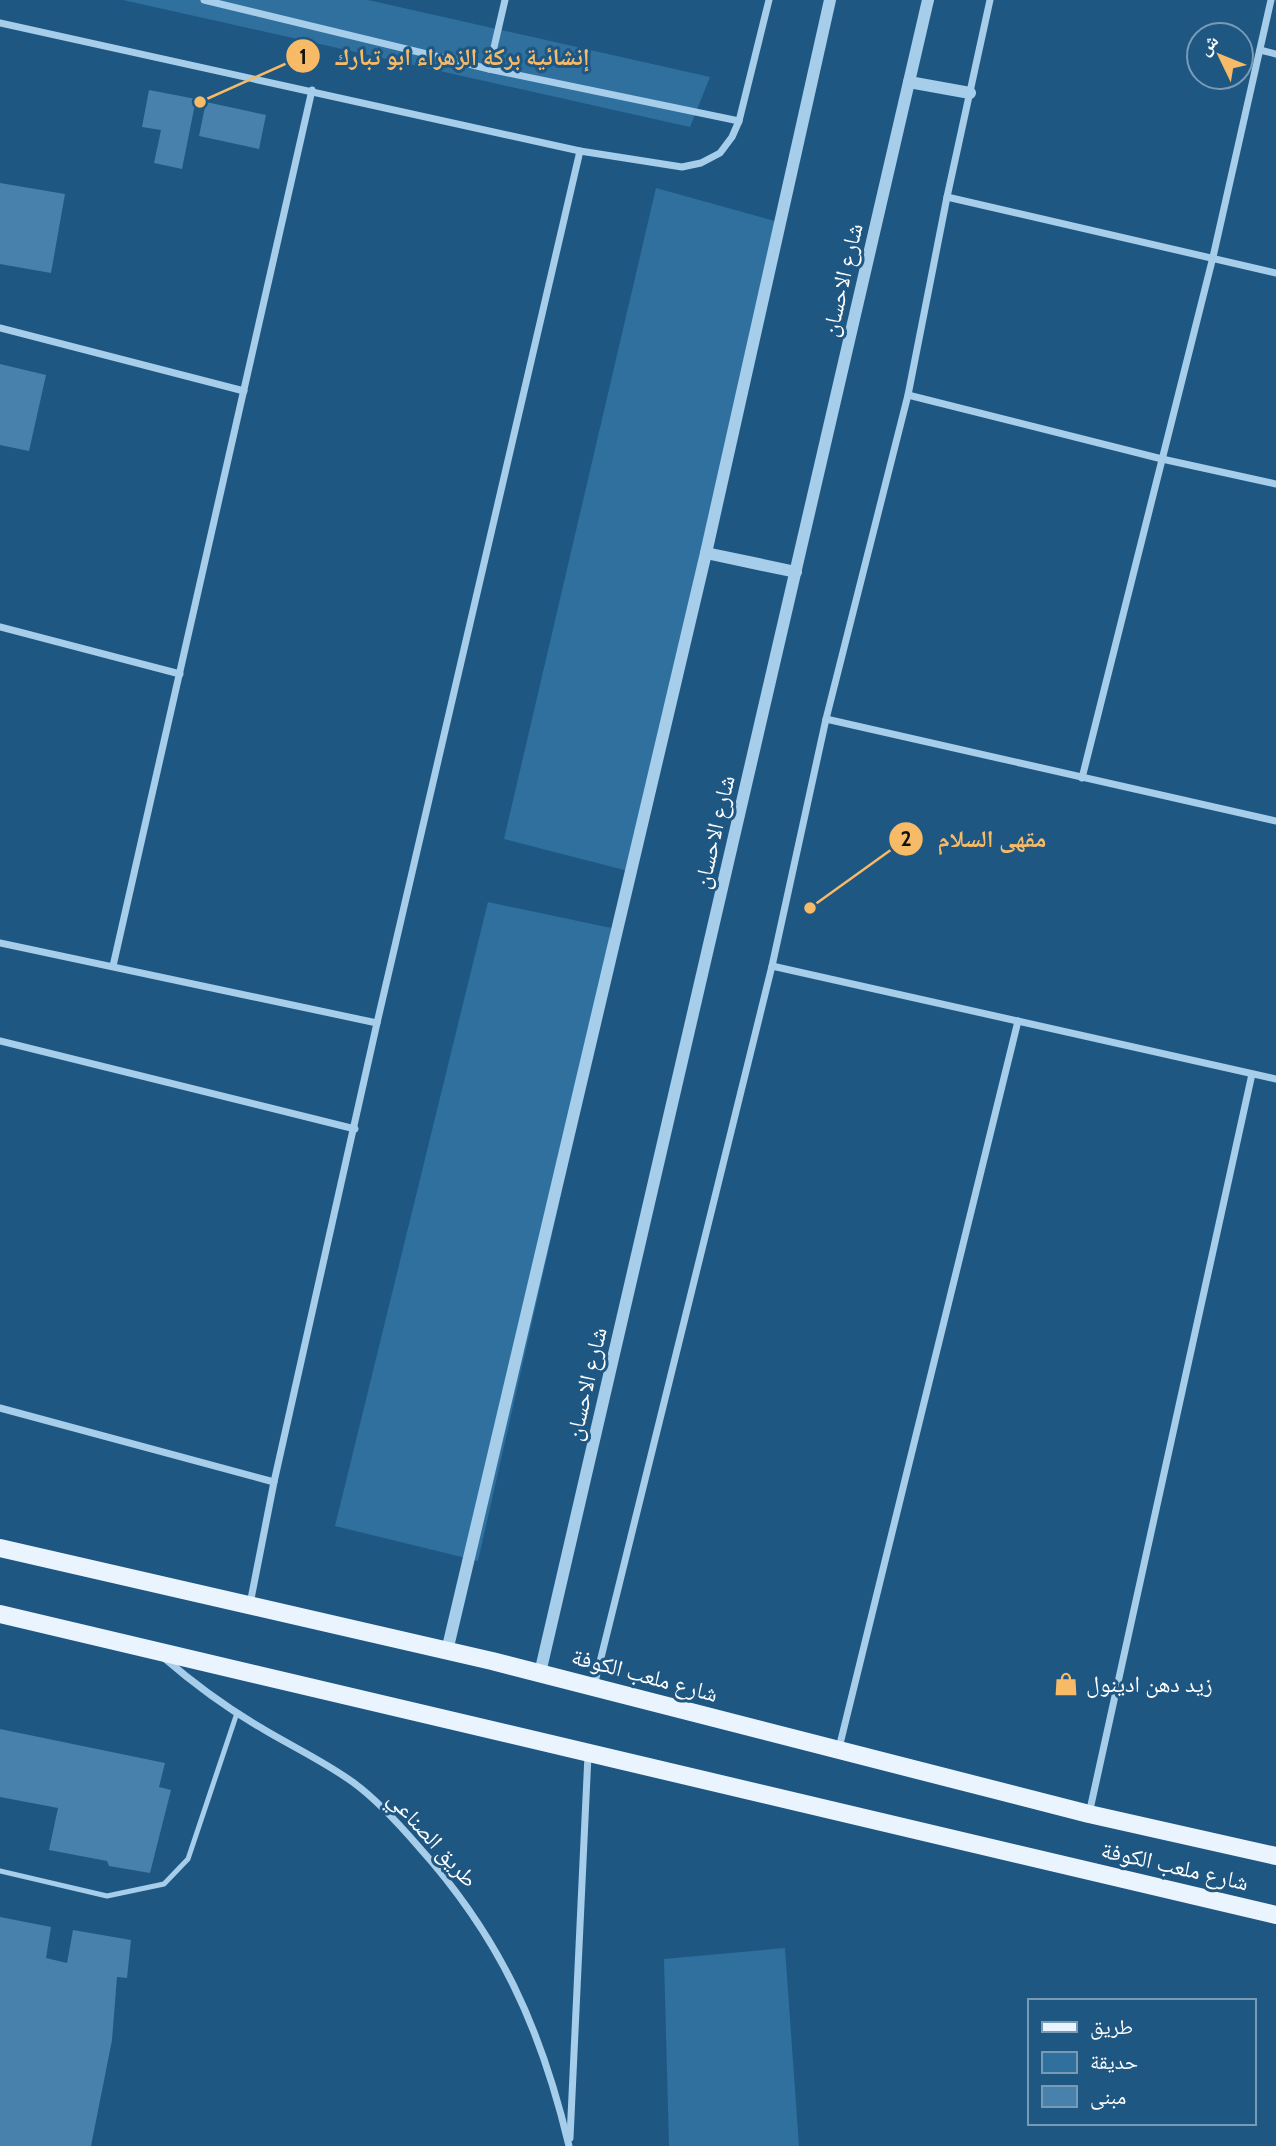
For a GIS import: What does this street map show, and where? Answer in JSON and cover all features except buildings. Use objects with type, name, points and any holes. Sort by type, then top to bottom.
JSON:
[{"type":"main road","name":"شارع ملعب الكوفة","points":[[0,1548],[594,1686],[838,1752],[1089,1814],[1276,1856]]},
{"type":"main road","name":"شارع ملعب الكوفة","points":[[0,1614],[1276,1915]]},
{"type":"street","points":[[204,0],[226,2],[489,69],[739,121]]},
{"type":"street","points":[[489,69],[505,0]]},
{"type":"street","points":[[0,23],[580,150],[682,167],[701,163],[720,153],[732,137],[739,121],[769,0]]},
{"type":"street","points":[[447,1651],[706,553],[830,0]]},
{"type":"street","name":"شارع الاحسان","points":[[540,1674],[928,0]]},
{"type":"street","points":[[594,1686],[772,966],[826,719],[908,395],[990,0]]},
{"type":"street","points":[[1082,778],[1213,257],[1271,0]]},
{"type":"street","points":[[1261,50],[1276,54]]},
{"type":"street","points":[[909,82],[970,93]]},
{"type":"street","points":[[113,966],[313,90]]},
{"type":"street","points":[[249,1604],[377,1023],[580,150]]},
{"type":"street","points":[[947,197],[1276,273]]},
{"type":"street","points":[[0,328],[244,391]]},
{"type":"street","points":[[908,395],[1162,459],[1276,484]]},
{"type":"street","points":[[706,553],[796,572]]},
{"type":"street","points":[[0,627],[180,674]]},
{"type":"street","points":[[826,719],[1276,821]]},
{"type":"street","points":[[0,943],[377,1023]]},
{"type":"street","points":[[772,966],[1276,1079]]},
{"type":"street","points":[[838,1752],[1018,1021]]},
{"type":"street","points":[[0,1041],[355,1129]]},
{"type":"street","points":[[1089,1814],[1252,1074]]},
{"type":"street","points":[[0,1408],[274,1482]]},
{"type":"street","name":"طريق الصناعي","points":[[155,1650],[198,1687],[354,1783],[400,1825],[441,1871],[478,1921],[514,1985],[535,2030],[555,2089],[569,2146]]},
{"type":"street","points":[[569,2146],[588,1752]]},
{"type":"lane","points":[[0,1871],[107,1896],[164,1884],[188,1859],[237,1713]]},
{"type":"green space","points":[[123,0],[368,0],[710,77],[690,127]]},
{"type":"green space","points":[[656,188],[782,223],[632,872],[504,839]]},
{"type":"green space","points":[[488,902],[621,930],[478,1561],[335,1526]]},
{"type":"green space","points":[[785,1948],[799,2146],[669,2146],[664,1959]]},
{"type":"place","name":"إنشائية بركة الزهراء ابو تبارك","points":[[200,102]]},
{"type":"place","name":"مقهى السلام","points":[[810,908]]},
{"type":"place","name":"زيد دهن ادينول","points":[[1066,1684]]}]
